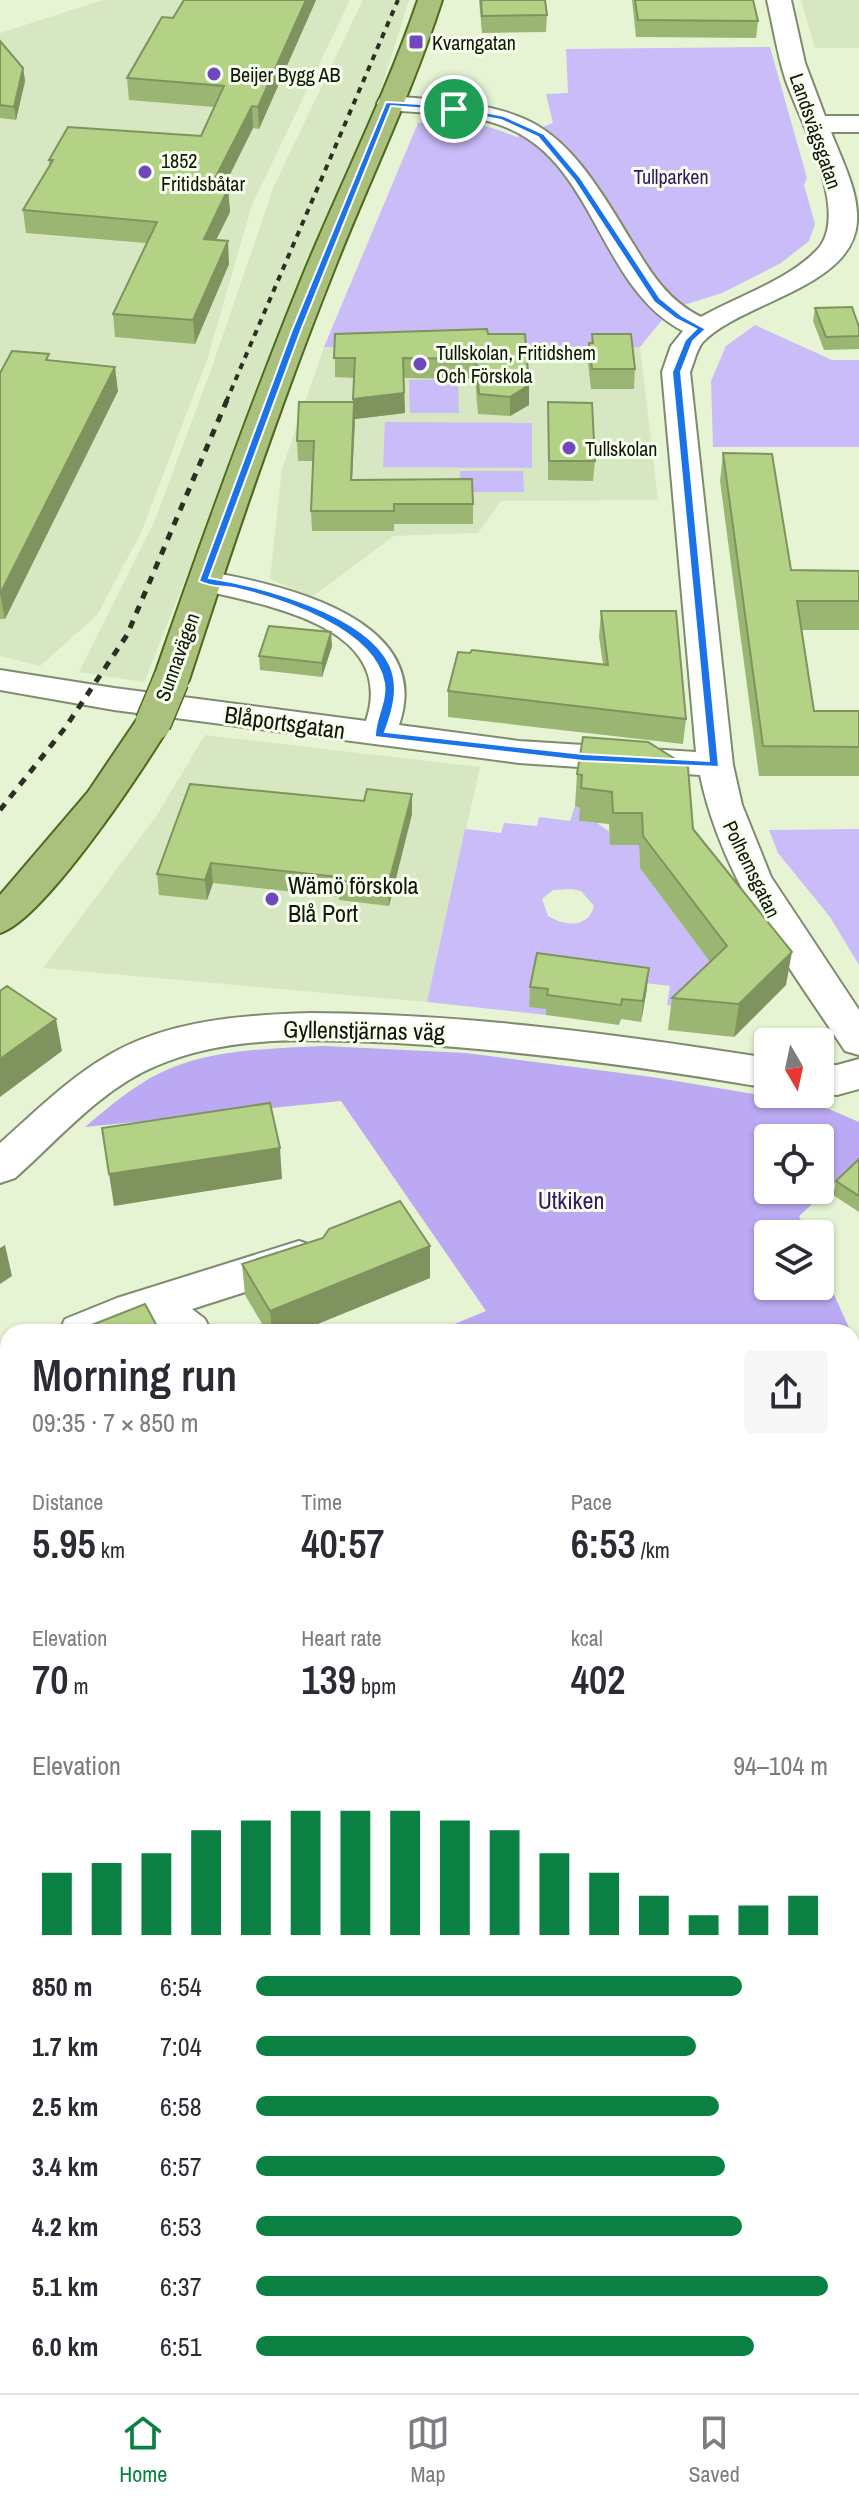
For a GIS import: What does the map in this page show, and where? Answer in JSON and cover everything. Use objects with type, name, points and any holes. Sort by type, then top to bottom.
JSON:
[{"type":"main road","name":"Sunnavägen","points":[[0,919],[46,872],[99,806],[153,723],[297,330],[430,0]]},
{"type":"street","name":"Landsvägsgatan","points":[[702,329],[788,282],[819,261],[844,232],[844,216],[816,124],[798,78],[779,0]]},
{"type":"street","points":[[389,103],[484,113],[521,124],[541,136],[578,179],[657,300],[679,318],[702,329]]},
{"type":"street","points":[[816,124],[859,124]]},
{"type":"street","name":"Polhemsgatan","points":[[702,329],[689,340],[676,372],[715,765],[725,813],[754,881],[773,916],[859,1041]]},
{"type":"street","points":[[204,581],[237,586],[295,605],[344,626],[369,645],[385,665],[390,686],[387,713],[379,734]]},
{"type":"street","name":"Blåportsgatan","points":[[0,680],[114,699],[379,734],[583,758],[715,765]]},
{"type":"street","name":"Gyllenstjärnas väg","points":[[0,1167],[107,1076],[142,1056],[190,1040],[243,1030],[354,1027],[496,1035],[660,1055],[754,1071]]},
{"type":"street","points":[[834,1080],[859,1074]]},
{"type":"street","points":[[100,1324],[132,1310],[309,1255]]},
{"type":"street","points":[[132,1310],[164,1311],[179,1324]]},
{"type":"shaded area","points":[[103,0],[350,0],[252,205],[207,360],[141,533],[97,615],[40,666],[0,656],[0,33]]},
{"type":"shaded area","points":[[363,0],[409,0],[378,99],[144,682],[79,672],[155,520],[274,186]]},
{"type":"shaded area","points":[[801,0],[859,0],[859,48],[815,48]]},
{"type":"shaded area","points":[[324,347],[640,347],[658,500],[501,501],[478,533],[394,536],[312,597],[270,579],[282,469]]},
{"type":"shaded area","name":"Wämö förskola Blå Port","points":[[205,735],[480,767],[427,1002],[43,968],[157,815]]},
{"type":"green space","name":"Tullparken","points":[[770,47],[807,178],[804,185],[815,224],[809,241],[781,263],[722,293],[671,309],[640,347],[324,347],[418,123],[469,123],[517,137],[553,123],[546,94],[568,93],[566,49]]},
{"type":"green space","points":[[755,325],[832,360],[859,360],[859,447],[713,447],[711,381],[726,346]]},
{"type":"green space","points":[[458,379],[459,413],[410,413],[409,380]]},
{"type":"green space","points":[[385,422],[532,423],[532,468],[383,467]]},
{"type":"green space","points":[[460,471],[523,471],[524,492],[460,492]]},
{"type":"green space","points":[[575,806],[580,808],[580,821],[597,823],[610,832],[610,845],[639,845],[640,868],[722,978],[689,1010],[667,1005],[670,986],[539,970],[529,1006],[547,1009],[546,1015],[427,1002],[465,829],[501,833],[504,823],[537,826],[539,817],[570,821]],"holes":[[[553,890],[581,891],[594,906],[587,919],[568,923],[548,916],[542,899]]]},
{"type":"green space","points":[[859,829],[859,965],[830,917],[778,853],[769,830]]},
{"type":"green space","name":"Utkiken","points":[[324,1046],[466,1053],[652,1077],[754,1094],[754,1108],[825,1108],[859,1122],[859,1162],[834,1184],[834,1124],[754,1124],[754,1204],[812,1204],[799,1216],[801,1220],[754,1220],[754,1300],[834,1300],[834,1295],[847,1324],[454,1324],[486,1311],[341,1101],[85,1127],[113,1103],[164,1071],[231,1053]]},
{"type":"building","points":[[184,0],[306,0],[258,107],[252,106],[210,188],[228,189],[204,239],[228,241],[193,320],[113,314],[157,222],[23,210],[53,160],[49,160],[68,127],[201,136],[224,86],[127,78],[162,17],[173,18]]},
{"type":"building","points":[[481,0],[545,0],[547,15],[482,16]]},
{"type":"building","points":[[635,0],[753,0],[758,21],[638,20]]},
{"type":"building","points":[[0,41],[23,68],[14,107],[0,105]]},
{"type":"building","points":[[852,307],[859,336],[826,337],[815,308]]},
{"type":"building","points":[[487,329],[488,334],[525,334],[529,385],[510,397],[479,394],[476,359],[403,358],[404,393],[353,399],[355,358],[334,358],[335,334]]},
{"type":"building","points":[[592,334],[631,334],[635,369],[592,369],[589,343],[593,343]]},
{"type":"building","points":[[12,351],[49,354],[46,360],[115,367],[0,594],[0,373]]},
{"type":"building","points":[[299,402],[354,402],[351,480],[472,479],[473,504],[394,504],[394,511],[311,511],[314,441],[297,441]]},
{"type":"building","points":[[548,402],[592,403],[595,461],[549,461]]},
{"type":"building","points":[[723,453],[772,454],[791,570],[859,571],[859,601],[797,601],[814,711],[859,711],[859,747],[763,746]]},
{"type":"building","points":[[601,611],[676,611],[686,719],[448,691],[458,652],[470,653],[472,650],[608,665]]},
{"type":"building","points":[[269,626],[331,632],[322,663],[259,656]]},
{"type":"building","points":[[583,737],[648,742],[688,767],[693,829],[792,952],[739,1004],[672,998],[727,946],[643,836],[642,813],[613,813],[612,792],[581,788],[582,775],[577,774]]},
{"type":"building","points":[[190,784],[364,801],[367,789],[412,794],[388,886],[338,880],[339,877],[211,863],[205,880],[157,874]]},
{"type":"building","points":[[537,953],[649,968],[643,1001],[622,999],[621,1005],[547,995],[548,989],[530,987]]},
{"type":"building","points":[[7,986],[56,1019],[0,1059],[0,991]]},
{"type":"building","points":[[270,1103],[280,1148],[109,1174],[102,1128]]},
{"type":"building","points":[[859,1159],[859,1196],[836,1181]]},
{"type":"building","points":[[400,1201],[430,1246],[270,1311],[242,1264],[323,1238],[329,1229]]},
{"type":"building","points":[[145,1304],[156,1324],[94,1324]]},
{"type":"railway","points":[[226,402],[398,0]]},
{"type":"railway","points":[[0,810],[65,728],[127,635],[227,400]]},
{"type":"place","name":"Kvarngatan","points":[[416,42]]},
{"type":"place","name":"Beijer Bygg AB","points":[[214,74]]},
{"type":"place","name":"1852 Fritidsbåtar","points":[[145,172]]},
{"type":"place","name":"Tullskolan, Fritidshem Och Förskola","points":[[420,364]]},
{"type":"place","name":"Tullskolan","points":[[569,448]]},
{"type":"place","name":"Wämö förskola Blå Port","points":[[272,899]]},
{"type":"route","points":[[389,103],[454,109],[484,113],[521,124],[541,136],[578,179],[657,300],[679,318],[702,329],[689,340],[676,372],[715,765],[583,758],[379,734],[387,713],[390,686],[385,665],[369,645],[344,626],[295,605],[237,586],[204,581],[297,330],[389,103]]}]
